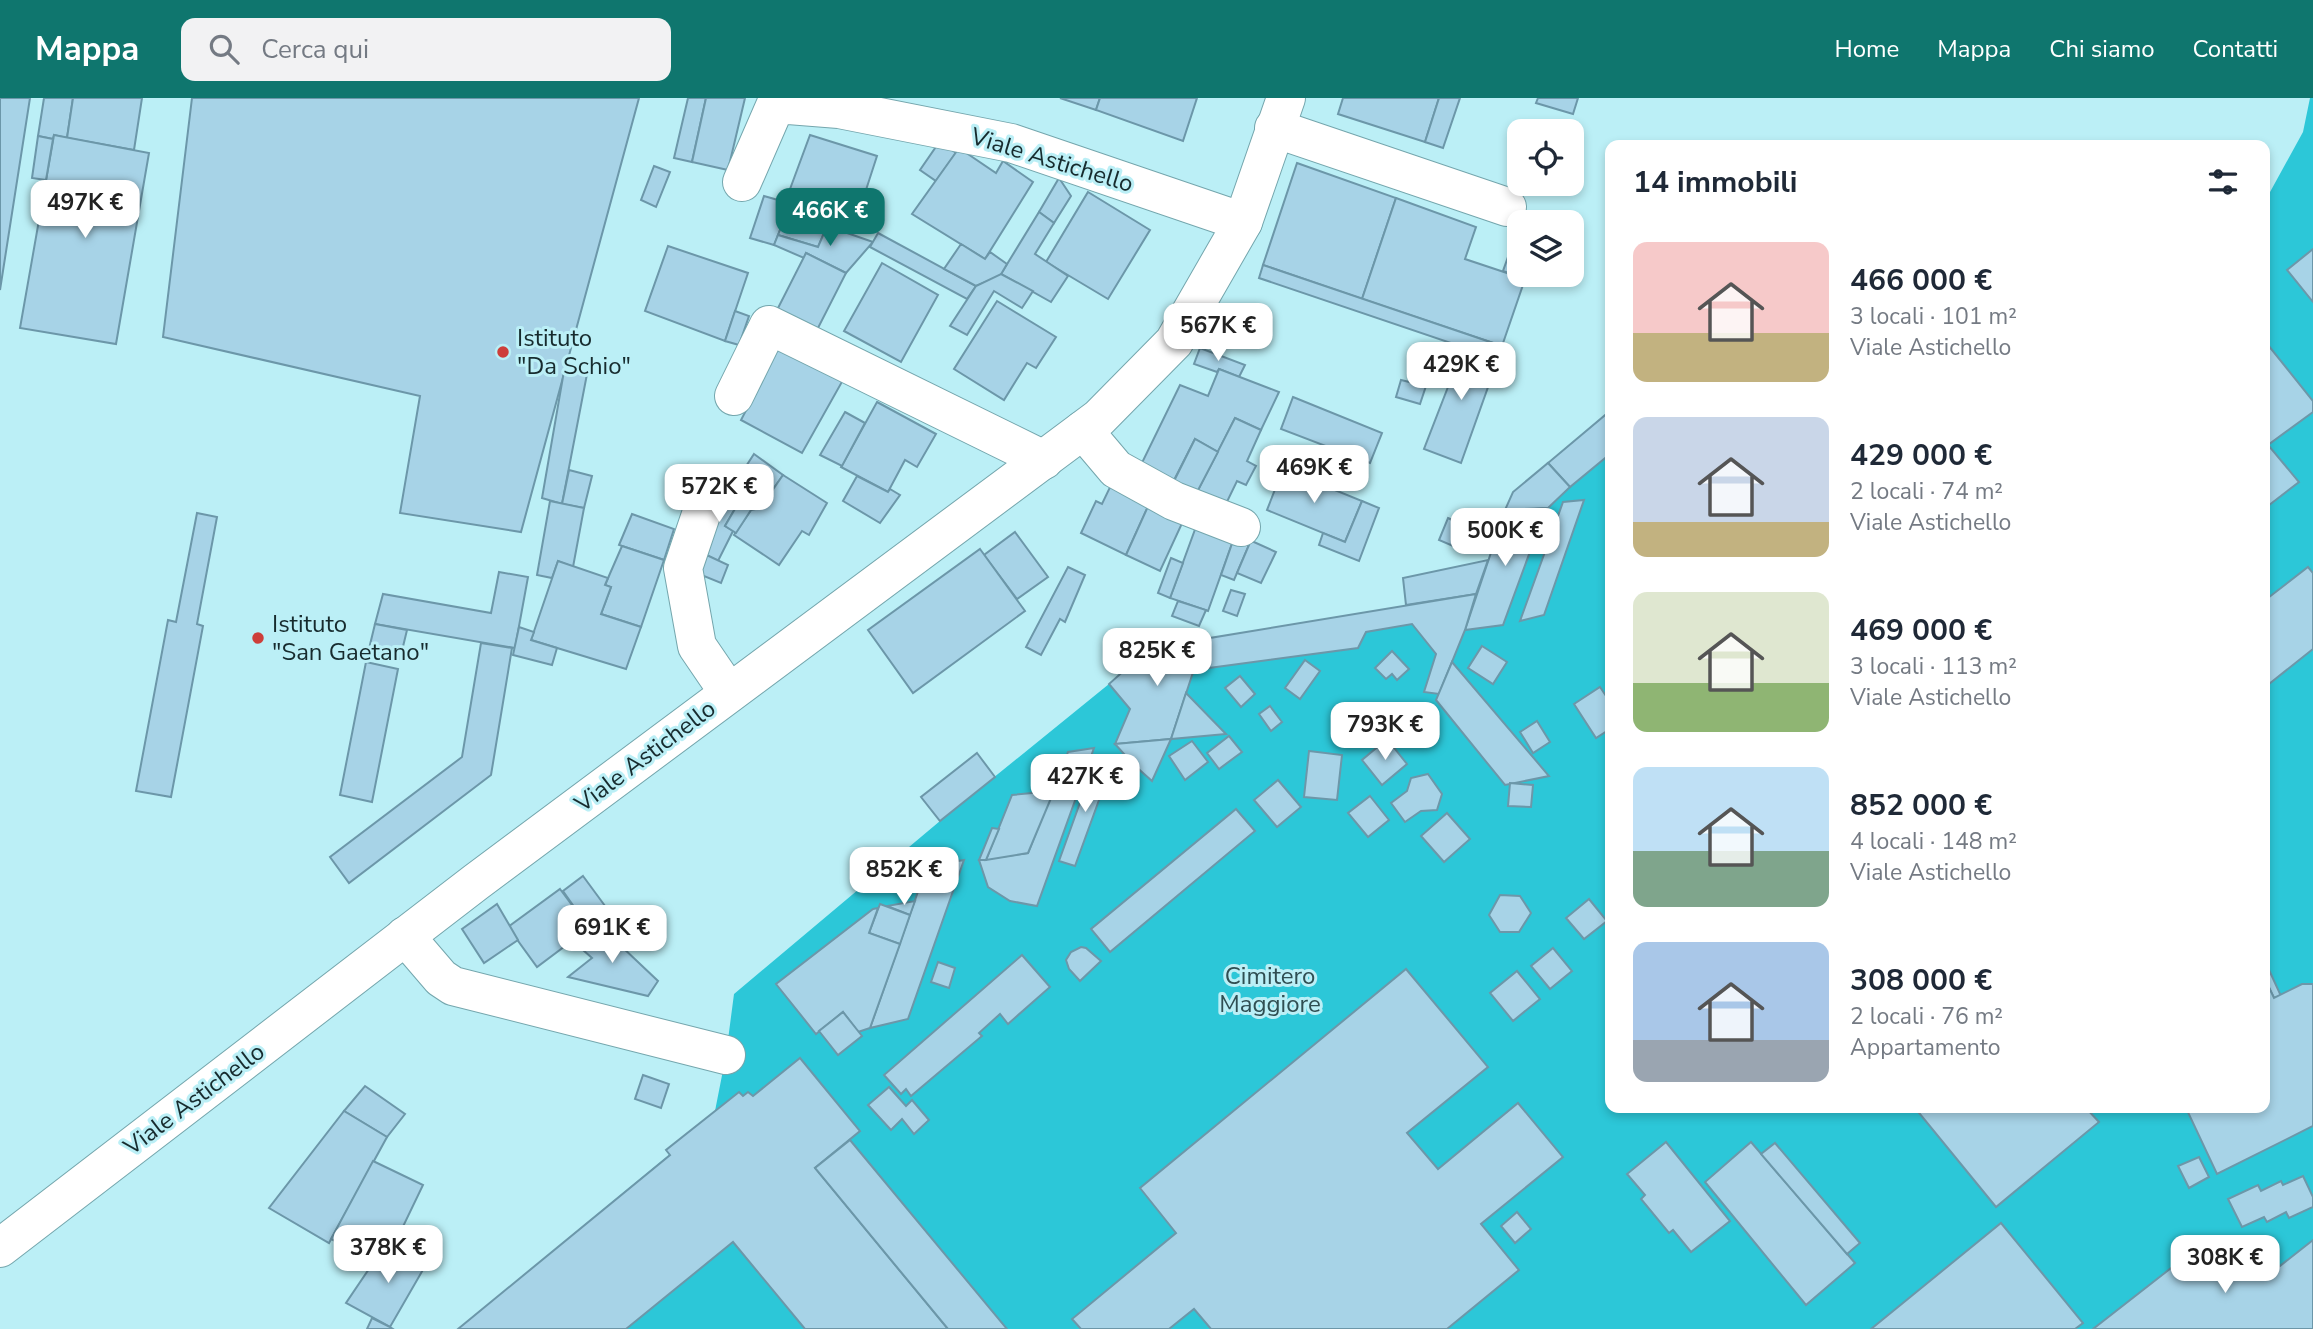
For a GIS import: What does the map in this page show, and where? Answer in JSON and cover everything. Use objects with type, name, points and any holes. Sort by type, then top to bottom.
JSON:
[{"type":"street","name":"Viale Astichello","points":[[742,182],[776,104],[839,110],[1011,143],[1243,222]]},
{"type":"street","points":[[1280,113],[1507,207]]},
{"type":"street","name":"Viale Astichello","points":[[0,1248],[405,936],[1099,418],[1174,342],[1243,222],[1280,113]]},
{"type":"street","points":[[734,396],[769,326],[1044,460]]},
{"type":"street","points":[[1083,430],[1116,469],[1174,501],[1241,527]]},
{"type":"street","points":[[710,488],[683,568],[697,646],[729,694]]},
{"type":"street","points":[[405,936],[441,978],[453,986],[726,1055]]},
{"type":"green space","name":"Cimitero Maggiore","points":[[2310,98],[2313,98],[2313,1329],[458,1329],[669,1155],[666,1150],[715,1111],[734,994],[1109,684],[1157,641],[1206,633],[1205,639],[1476,594],[1513,492],[1605,415],[1605,1113],[2270,1113],[2270,192],[2303,132]]},
{"type":"building","points":[[0,98],[30,98],[0,290]]},
{"type":"building","points":[[44,98],[73,98],[67,138],[38,136]]},
{"type":"building","points":[[73,98],[142,98],[134,150],[67,138]]},
{"type":"building","name":"Istituto \"Da Schio\"","points":[[192,98],[639,98],[521,532],[400,513],[420,396],[163,337]]},
{"type":"building","points":[[688,98],[706,98],[692,162],[674,158]]},
{"type":"building","points":[[706,98],[745,98],[728,170],[692,162]]},
{"type":"building","points":[[1060,98],[1100,98],[1096,110]]},
{"type":"building","points":[[1100,98],[1197,98],[1183,141],[1096,110]]},
{"type":"building","points":[[1343,98],[1439,98],[1425,142],[1338,114]]},
{"type":"building","points":[[1439,98],[1460,98],[1443,148],[1425,142]]},
{"type":"building","points":[[1538,98],[1578,98],[1573,114],[1536,103]]},
{"type":"building","points":[[54,135],[149,153],[116,344],[20,328]]},
{"type":"building","points":[[810,135],[877,156],[853,230],[783,208]]},
{"type":"building","points":[[38,136],[53,139],[46,180],[32,178]]},
{"type":"building","points":[[940,141],[956,153],[936,181],[920,170]]},
{"type":"building","points":[[959,148],[996,173],[1003,161],[1033,182],[985,259],[912,214]]},
{"type":"building","points":[[1297,163],[1396,198],[1362,299],[1263,265]]},
{"type":"building","points":[[654,166],[670,172],[656,207],[641,200]]},
{"type":"building","points":[[1059,178],[1071,196],[1054,223],[1039,212]]},
{"type":"building","points":[[1088,192],[1150,230],[1108,299],[1046,262]]},
{"type":"building","points":[[764,196],[785,202],[783,208],[788,210],[774,245],[750,238]]},
{"type":"building","points":[[1396,198],[1476,227],[1465,259],[1507,273],[1507,287],[1522,287],[1502,346],[1362,299]]},
{"type":"building","points":[[788,210],[829,222],[818,247],[778,235]]},
{"type":"building","points":[[1039,212],[1054,223],[1035,254],[1068,276],[1051,302],[1001,274]]},
{"type":"building","points":[[827,226],[873,242],[846,273],[806,253],[804,258],[774,245],[778,235],[818,247]]},
{"type":"building","points":[[878,233],[976,286],[967,299],[870,247]]},
{"type":"building","points":[[961,244],[985,259],[990,252],[1007,264],[1000,276],[976,286],[944,269]]},
{"type":"building","points":[[668,246],[748,273],[725,341],[645,311]]},
{"type":"building","points":[[2313,249],[2313,302],[2287,270]]},
{"type":"building","points":[[806,253],[846,273],[817,330],[777,310]]},
{"type":"building","points":[[882,263],[938,295],[901,362],[844,331]]},
{"type":"building","points":[[1263,265],[1502,346],[1498,359],[1259,278]]},
{"type":"building","points":[[1001,274],[1033,291],[1022,308],[994,291],[967,335],[950,326],[976,286]]},
{"type":"building","points":[[997,301],[1056,337],[1036,368],[1027,363],[1004,400],[954,369]]},
{"type":"building","points":[[735,311],[749,316],[739,345],[725,341]]},
{"type":"building","points":[[1454,344],[1498,359],[1461,463],[1424,449],[1453,374],[1445,370]]},
{"type":"building","points":[[780,345],[843,380],[802,453],[741,420]]},
{"type":"building","points":[[2270,347],[2313,401],[2313,412],[2270,444]]},
{"type":"building","points":[[1200,348],[1245,365],[1239,377],[1219,369],[1217,372],[1194,364]]},
{"type":"building","points":[[1219,369],[1279,392],[1261,430],[1235,418],[1218,452],[1195,439],[1168,492],[1136,475],[1180,385],[1208,396]]},
{"type":"building","points":[[564,371],[587,374],[562,504],[542,498]]},
{"type":"building","points":[[1401,380],[1426,386],[1420,404],[1396,397]]},
{"type":"building","points":[[1293,397],[1382,433],[1370,463],[1281,429]]},
{"type":"building","points":[[877,402],[936,434],[917,467],[905,460],[888,492],[841,467]]},
{"type":"building","points":[[845,412],[865,423],[842,466],[820,455]]},
{"type":"building","points":[[1605,415],[1605,458],[1570,487],[1548,463]]},
{"type":"building","points":[[1235,418],[1261,430],[1247,461],[1256,466],[1246,485],[1237,481],[1223,510],[1195,496]]},
{"type":"building","points":[[1195,439],[1218,452],[1195,496],[1172,485]]},
{"type":"building","points":[[2270,447],[2299,482],[2270,504]]},
{"type":"building","points":[[754,454],[783,475],[760,508],[751,510],[728,494]]},
{"type":"building","points":[[1548,463],[1570,487],[1548,508],[1505,510],[1513,492]]},
{"type":"building","points":[[1283,469],[1362,501],[1345,542],[1267,510]]},
{"type":"building","points":[[569,470],[592,476],[584,508],[562,504]]},
{"type":"building","points":[[783,475],[827,503],[809,535],[802,531],[779,565],[734,535],[751,510],[760,508]]},
{"type":"building","points":[[857,476],[888,492],[890,489],[900,495],[880,523],[843,501]]},
{"type":"building","points":[[725,478],[734,484],[728,494],[739,502],[725,526],[733,531],[718,561],[696,550]]},
{"type":"building","points":[[1112,483],[1150,502],[1126,555],[1081,533],[1096,501],[1102,504]]},
{"type":"building","points":[[1584,500],[1544,615],[1520,621],[1563,502]]},
{"type":"building","points":[[550,501],[584,508],[573,567],[558,561],[552,578],[537,575]]},
{"type":"building","points":[[1362,501],[1379,508],[1359,561],[1319,545],[1323,533],[1345,542]]},
{"type":"building","points":[[739,502],[751,510],[736,533],[725,526]]},
{"type":"building","points":[[1150,502],[1184,519],[1160,571],[1126,555]]},
{"type":"building","points":[[1548,508],[1503,625],[1465,630],[1505,511]]},
{"type":"building","points":[[197,513],[217,517],[197,624],[203,626],[171,797],[136,791],[168,620],[176,622]]},
{"type":"building","points":[[632,514],[674,529],[664,560],[619,545]]},
{"type":"building","points":[[1448,518],[1476,531],[1467,552],[1439,540]]},
{"type":"building","points":[[1197,524],[1234,538],[1208,611],[1170,598]]},
{"type":"building","points":[[1015,532],[1048,577],[1017,599],[984,555]]},
{"type":"building","points":[[1234,538],[1249,545],[1234,580],[1221,575]]},
{"type":"building","points":[[1245,538],[1276,552],[1261,583],[1237,573],[1249,545],[1243,542]]},
{"type":"building","points":[[622,546],[664,560],[641,627],[601,614],[611,587],[605,585]]},
{"type":"building","points":[[980,549],[1025,611],[913,693],[868,630]]},
{"type":"building","points":[[696,550],[728,565],[721,583],[689,570]]},
{"type":"building","points":[[1171,558],[1183,563],[1170,598],[1158,593]]},
{"type":"building","points":[[1488,560],[1476,594],[1406,605],[1403,578]]},
{"type":"building","points":[[558,561],[608,578],[605,585],[611,587],[601,614],[641,627],[626,669],[531,640]]},
{"type":"building","points":[[1068,567],[1085,575],[1065,622],[1060,619],[1041,655],[1026,647]]},
{"type":"building","points":[[2308,567],[2313,573],[2313,649],[2270,683],[2270,596]]},
{"type":"building","points":[[499,572],[528,577],[515,648],[375,624],[383,594],[491,613]]},
{"type":"building","points":[[1231,590],[1245,594],[1237,616],[1223,611]]},
{"type":"building","points":[[1476,594],[1465,630],[1439,694],[1424,692],[1436,654],[1412,624],[1366,632],[1358,648],[1194,670],[1204,639]]},
{"type":"building","points":[[1178,601],[1206,610],[1199,626],[1172,616]]},
{"type":"building","points":[[375,624],[407,630],[400,659],[368,653]]},
{"type":"building","points":[[519,627],[534,632],[531,640],[557,648],[552,665],[513,655]]},
{"type":"building","points":[[1206,633],[1171,739],[1115,744],[1130,709],[1109,684],[1157,641]]},
{"type":"building","points":[[481,643],[512,648],[491,775],[349,883],[330,857],[462,757]]},
{"type":"building","points":[[1482,646],[1507,662],[1493,684],[1468,668]]},
{"type":"building","points":[[1392,651],[1409,669],[1397,680],[1392,674],[1386,679],[1375,668]]},
{"type":"building","points":[[1305,660],[1320,671],[1300,699],[1285,688]]},
{"type":"building","points":[[366,662],[398,669],[372,802],[340,795]]},
{"type":"building","points":[[1452,662],[1549,776],[1505,785],[1436,700]]},
{"type":"building","points":[[1240,676],[1255,694],[1241,707],[1225,688]]},
{"type":"building","points":[[1600,687],[1605,694],[1605,732],[1596,738],[1574,704]]},
{"type":"building","points":[[1186,693],[1226,734],[1171,739]]},
{"type":"building","points":[[1270,706],[1282,722],[1271,731],[1259,714]]},
{"type":"building","points":[[1537,721],[1550,742],[1533,753],[1520,732]]},
{"type":"building","points":[[1229,736],[1242,752],[1219,769],[1207,753]]},
{"type":"building","points":[[1171,739],[1152,781],[1115,744]]},
{"type":"building","points":[[1387,739],[1407,764],[1382,785],[1362,760]]},
{"type":"building","points":[[1192,741],[1208,762],[1185,780],[1169,756]]},
{"type":"building","points":[[1094,748],[1037,906],[1010,901],[988,887],[979,860],[1028,853],[1068,752]]},
{"type":"building","points":[[1309,751],[1342,755],[1337,800],[1304,797]]},
{"type":"building","points":[[977,753],[995,777],[940,821],[921,797]]},
{"type":"building","points":[[1095,761],[1111,767],[1075,866],[1059,861]]},
{"type":"building","points":[[1428,774],[1442,794],[1437,810],[1421,811],[1405,822],[1391,803],[1407,791],[1411,778]]},
{"type":"building","points":[[1278,780],[1301,807],[1277,827],[1254,800]]},
{"type":"building","points":[[1510,783],[1533,785],[1531,807],[1508,806]]},
{"type":"building","points":[[1054,791],[1028,853],[986,860],[1012,795]]},
{"type":"building","points":[[1370,796],[1389,820],[1368,837],[1348,813]]},
{"type":"building","points":[[1236,809],[1255,831],[1110,952],[1091,929]]},
{"type":"building","points":[[1447,813],[1470,839],[1444,862],[1421,836]]},
{"type":"building","points":[[992,828],[999,829],[986,860],[979,860]]},
{"type":"building","points":[[964,860],[908,1019],[870,1028],[927,866]]},
{"type":"building","points":[[583,876],[608,910],[592,922],[595,926],[589,928],[563,891]]},
{"type":"building","points":[[560,889],[589,928],[537,967],[508,927]]},
{"type":"building","points":[[1500,895],[1520,896],[1531,913],[1519,932],[1500,932],[1489,915]]},
{"type":"building","points":[[1589,899],[1605,919],[1605,923],[1584,939],[1566,918]]},
{"type":"building","points":[[915,901],[910,915],[887,906]]},
{"type":"building","points":[[497,904],[518,940],[484,963],[462,929]]},
{"type":"building","points":[[880,904],[910,915],[900,944],[869,933]]},
{"type":"building","points":[[878,908],[869,933],[900,944],[870,1028],[858,1032],[843,1012],[816,1034],[776,984],[873,909]]},
{"type":"building","points":[[595,926],[598,929],[601,927],[658,981],[648,996],[568,977],[592,958],[573,941]]},
{"type":"building","points":[[1081,947],[1101,961],[1080,981],[1069,969],[1066,960],[1071,952]]},
{"type":"building","points":[[1553,948],[1572,971],[1550,989],[1531,966]]},
{"type":"building","points":[[1022,955],[1050,987],[1008,1024],[1000,1014],[979,1033],[982,1036],[911,1096],[906,1089],[901,1094],[884,1075]]},
{"type":"building","points":[[938,962],[955,968],[949,988],[931,982]]},
{"type":"building","points":[[1406,969],[1488,1067],[1407,1133],[1438,1169],[1518,1103],[1563,1157],[1481,1224],[1519,1270],[1447,1329],[1211,1329],[1194,1309],[1169,1329],[1081,1329],[1072,1319],[1176,1233],[1140,1188]]},
{"type":"building","points":[[1517,971],[1540,999],[1513,1021],[1490,993]]},
{"type":"building","points":[[2270,972],[2281,996],[2274,998],[2270,990]]},
{"type":"building","points":[[2302,984],[2313,984],[2313,1126],[2217,1174],[2188,1113],[2270,1113],[2270,990],[2274,998]]},
{"type":"building","points":[[843,1012],[862,1036],[838,1055],[819,1031]]},
{"type":"building","points":[[800,1058],[860,1131],[815,1168],[948,1329],[805,1329],[733,1242],[626,1329],[458,1329],[670,1155],[666,1150],[739,1092],[743,1096],[748,1092],[753,1096]]},
{"type":"building","points":[[643,1075],[669,1084],[661,1108],[635,1099]]},
{"type":"building","points":[[365,1086],[405,1114],[387,1137],[344,1111]]},
{"type":"building","points":[[889,1087],[906,1106],[912,1100],[929,1120],[914,1134],[902,1119],[891,1130],[868,1105]]},
{"type":"building","points":[[344,1111],[387,1137],[329,1243],[269,1208]]},
{"type":"building","points":[[1919,1113],[2091,1113],[2099,1122],[1996,1207]]},
{"type":"building","points":[[850,1140],[1007,1329],[948,1329],[815,1168]]},
{"type":"building","points":[[1666,1142],[1730,1221],[1691,1252],[1673,1230],[1669,1233],[1641,1199],[1645,1195],[1627,1174]]},
{"type":"building","points":[[1751,1142],[1855,1263],[1806,1305],[1705,1182]]},
{"type":"building","points":[[1775,1143],[1860,1243],[1847,1254],[1761,1154]]},
{"type":"building","points":[[2199,1157],[2209,1177],[2189,1188],[2178,1166]]},
{"type":"building","points":[[373,1161],[423,1185],[385,1264],[331,1239]]},
{"type":"building","points":[[2303,1176],[2313,1197],[2313,1207],[2289,1218],[2286,1212],[2267,1222],[2264,1217],[2242,1227],[2228,1199],[2258,1185],[2261,1191],[2281,1181],[2283,1185]]},
{"type":"building","points":[[1517,1212],[1531,1229],[1515,1243],[1501,1226]]},
{"type":"building","points":[[2001,1223],[2083,1323],[2075,1329],[1871,1329]]},
{"type":"building","points":[[2243,1237],[2271,1273],[2313,1240],[2313,1329],[2093,1329],[2189,1254],[2201,1269]]},
{"type":"building","points":[[396,1241],[428,1261],[390,1327],[346,1303],[375,1260],[385,1264]]},
{"type":"building","points":[[372,1318],[390,1327],[393,1329],[367,1329]]},
{"type":"place","name":"Istituto \"Da Schio\"","points":[[503,352]]},
{"type":"place","name":"Istituto \"San Gaetano\"","points":[[258,638]]}]
